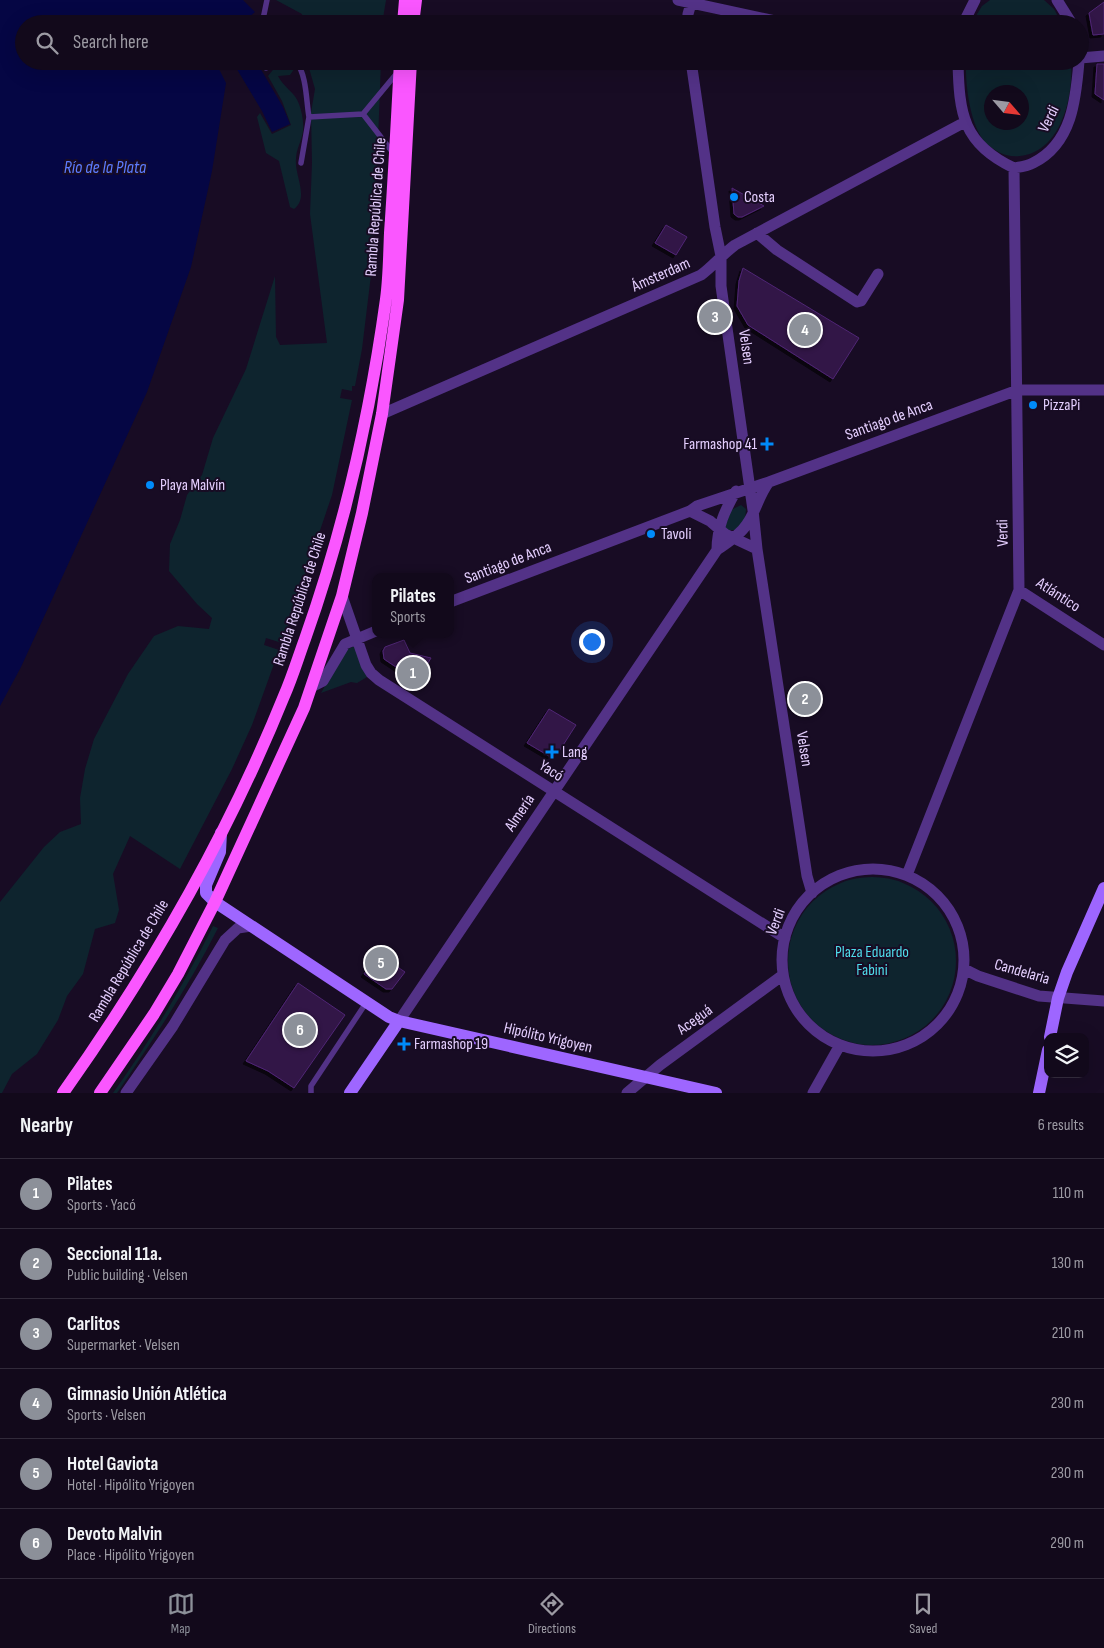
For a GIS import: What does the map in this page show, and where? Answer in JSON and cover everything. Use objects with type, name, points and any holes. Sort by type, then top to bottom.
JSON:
[{"type":"main road","points":[[404,15],[405,0]]},
{"type":"main road","points":[[415,15],[416,0]]},
{"type":"main road","name":"Rambla República de Chile","points":[[63,1093],[143,974],[167,934],[222,830],[248,779],[285,694],[323,588],[343,518],[360,447],[375,370],[386,296],[400,70]]},
{"type":"main road","name":"Rambla República de Chile","points":[[100,1093],[154,1014],[178,974],[215,902],[288,746],[313,686],[342,596],[362,513],[382,414],[398,300],[411,70]]},
{"type":"street","points":[[678,0],[692,1],[752,15]]},
{"type":"street","points":[[968,15],[975,0]]},
{"type":"street","points":[[1057,0],[1066,15]]},
{"type":"street","points":[[689,15],[692,1]]},
{"type":"street","points":[[1089,58],[1104,56]]},
{"type":"street","name":"Velsen","points":[[692,70],[721,256],[721,286],[757,549],[807,876],[812,892]]},
{"type":"street","points":[[958,70],[964,122],[971,134],[987,152],[1014,168]]},
{"type":"street","name":"Verdi","points":[[907,875],[1020,590],[1014,168],[1033,163],[1050,150],[1060,139],[1073,113],[1079,70]]},
{"type":"street","name":"Ámsterdam","points":[[382,414],[701,276],[735,245],[964,122]]},
{"type":"street","points":[[757,233],[777,250],[857,302],[861,301],[878,274]]},
{"type":"street","name":"Santiago de Anca","points":[[454,600],[690,511],[697,506],[750,489],[1018,390],[1104,390]]},
{"type":"street","points":[[717,550],[718,529],[734,494],[747,472]]},
{"type":"street","name":"Almería","points":[[350,1093],[717,550],[734,538],[747,525],[768,482]]},
{"type":"street","points":[[690,511],[710,521],[718,529],[757,549]]},
{"type":"street","name":"Atlántico","points":[[1020,590],[1104,644]]},
{"type":"street","name":"Yacó","points":[[342,596],[366,665],[379,680],[785,938]]},
{"type":"street","points":[[313,686],[323,681],[345,644],[372,633]]},
{"type":"street","points":[[215,902],[206,893],[205,888],[220,852],[222,830]]},
{"type":"street","name":"Verdi","points":[[874,869],[891,870],[907,875],[935,893],[951,913],[961,936],[964,952],[964,969],[959,990],[950,1008],[937,1025],[920,1038],[902,1046],[881,1051],[860,1050],[840,1045],[824,1037],[810,1026],[798,1012],[790,996],[783,975],[783,952],[785,938],[791,922],[800,906],[812,892],[833,879],[857,870],[874,869]]},
{"type":"street","points":[[1051,1033],[1058,998],[1067,972],[1104,888]]},
{"type":"street","name":"Hipólito Yrigoyen","points":[[215,902],[384,1015],[399,1021],[716,1093]]},
{"type":"street","points":[[126,1093],[173,1026],[225,940],[238,928],[251,926]]},
{"type":"street","name":"Candelaria","points":[[964,969],[978,976],[1039,996],[1104,1001]]},
{"type":"street","name":"Aceguá","points":[[628,1093],[660,1065],[783,975]]},
{"type":"street","points":[[813,1093],[840,1045]]},
{"type":"street","points":[[1039,1093],[1044,1069]]},
{"type":"lane","points":[[264,15],[267,0]]},
{"type":"lane","points":[[301,70],[309,117],[301,163]]},
{"type":"lane","points":[[309,117],[363,114],[396,70]]},
{"type":"lane","points":[[363,114],[396,156]]},
{"type":"lane","points":[[311,1093],[311,1086],[366,1003]]},
{"type":"green space","points":[[276,0],[386,0],[384,15],[302,14]]},
{"type":"green space","points":[[990,0],[1044,0],[1054,9],[1057,15],[976,15],[982,6]]},
{"type":"green space","points":[[273,70],[294,70],[290,75],[278,76],[297,100],[301,110],[303,125],[296,159],[301,194],[298,205],[294,209],[290,207],[279,161],[266,153],[257,117],[260,113],[272,134],[291,125],[282,101],[268,76]]},
{"type":"green space","points":[[310,70],[381,70],[371,275],[362,349],[355,386],[352,386],[352,391],[342,389],[340,398],[352,400],[332,495],[282,643],[266,638],[264,645],[279,650],[252,725],[232,769],[180,869],[130,836],[113,874],[119,910],[115,923],[95,929],[83,974],[67,996],[58,1020],[37,1054],[12,1074],[2,1093],[0,1093],[0,902],[44,847],[60,832],[81,824],[80,798],[85,769],[94,739],[128,674],[154,636],[178,626],[209,629],[212,618],[197,604],[169,571],[170,544],[180,520],[187,495],[202,475],[213,438],[246,369],[275,276],[276,337],[280,345],[327,343],[310,214],[311,113],[315,89]]},
{"type":"green space","points":[[966,70],[1071,70],[1070,90],[1062,120],[1046,144],[1034,152],[1015,156],[1006,155],[992,148],[980,135],[970,104]]},
{"type":"green space","points":[[741,505],[746,509],[745,520],[735,530],[728,530],[725,527],[731,510]]},
{"type":"green space","points":[[355,646],[367,677],[357,683],[351,682],[321,693],[345,650]]},
{"type":"green space","name":"Plaza Eduardo Fabini","points":[[864,877],[880,877],[912,887],[937,908],[950,929],[956,961],[950,993],[942,1008],[925,1026],[904,1039],[880,1045],[864,1045],[840,1039],[825,1031],[802,1008],[794,993],[788,969],[788,953],[794,929],[802,914],[825,891],[840,883]]},
{"type":"green space","points":[[213,926],[218,928],[183,992],[117,1093],[113,1093],[166,1011]]},
{"type":"water","name":"Río de la Plata","points":[[0,0],[243,0],[255,12],[252,15],[15,15],[15,70],[220,70],[226,83],[212,171],[191,267],[147,392],[21,667],[0,706]]},
{"type":"water","points":[[237,70],[261,70],[283,107],[290,124],[272,132],[262,111]]},
{"type":"building","points":[[1104,2],[1104,34],[1093,35],[1089,13]]},
{"type":"building","points":[[1097,64],[1104,64],[1104,100],[1095,94]]},
{"type":"building","points":[[732,188],[764,206],[742,217],[738,217],[734,214]]},
{"type":"building","points":[[666,225],[687,237],[676,255],[655,243]]},
{"type":"building","points":[[743,268],[859,338],[833,379],[748,325],[737,306],[739,281]]},
{"type":"building","points":[[404,640],[410,653],[431,658],[417,681],[384,659],[383,651],[385,647]]},
{"type":"building","points":[[549,709],[576,725],[558,753],[549,756],[527,743]]},
{"type":"building","points":[[378,954],[405,972],[392,989],[386,989],[364,974]]},
{"type":"building","points":[[298,983],[345,1015],[294,1088],[268,1071],[246,1061]]},
{"type":"place","name":"Costa","points":[[734,197]]},
{"type":"place","name":"Carlitos","points":[[715,317]]},
{"type":"place","name":"Gimnasio Unión Atlética","points":[[805,330]]},
{"type":"place","name":"PizzaPi","points":[[1033,405]]},
{"type":"place","name":"Farmashop 41","points":[[767,444]]},
{"type":"place","name":"Playa Malvín","points":[[150,485]]},
{"type":"place","name":"Tavoli","points":[[651,534]]},
{"type":"place","name":"Pilates","points":[[413,673]]},
{"type":"place","name":"Seccional 11a.","points":[[805,699]]},
{"type":"place","name":"Lang","points":[[552,752]]},
{"type":"place","name":"Hotel Gaviota","points":[[381,963]]},
{"type":"place","name":"Devoto Malvin","points":[[300,1030]]},
{"type":"place","name":"Farmashop 19","points":[[404,1044]]}]
